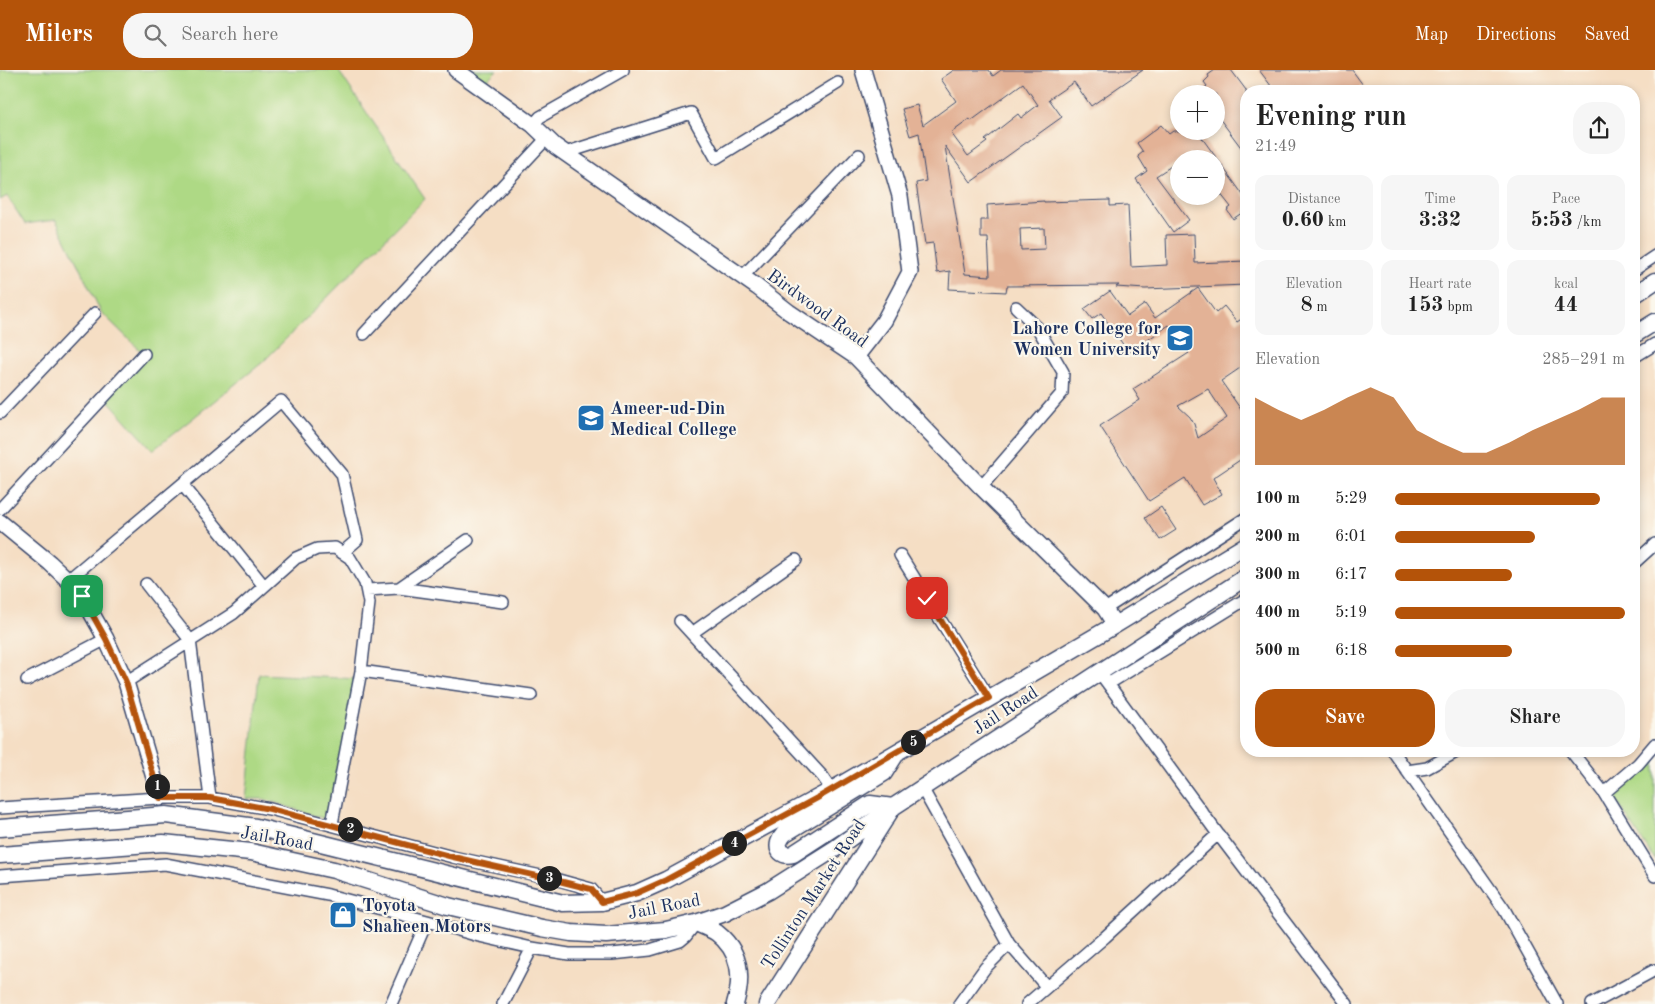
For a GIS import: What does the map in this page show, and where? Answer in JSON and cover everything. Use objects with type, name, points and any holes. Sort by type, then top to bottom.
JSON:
[{"type":"main road","points":[[1640,291],[1655,281]]},
{"type":"main road","points":[[1640,331],[1655,322]]},
{"type":"main road","name":"Jail Road","points":[[0,828],[166,815],[256,827],[563,902],[602,902],[637,893],[666,880],[832,790],[1115,625],[1240,549]]},
{"type":"main road","name":"Jail Road","points":[[0,855],[163,843],[251,852],[334,870],[448,906],[571,933],[606,935],[666,930],[696,923],[725,913],[768,891],[836,848],[922,788],[1104,678],[1240,581]]},
{"type":"main road","points":[[893,807],[870,804],[788,856],[778,848],[778,844],[784,834],[884,773],[898,751]]},
{"type":"main road","name":"Tollinton Market Road","points":[[767,1004],[893,807]]},
{"type":"main road","name":"Tollinton Market Road","points":[[696,923],[716,932],[735,956],[740,970],[740,987],[735,1004]]},
{"type":"street","name":"Birdwood Road","points":[[456,70],[533,125],[565,153],[789,312],[856,357],[981,487],[1105,610],[1115,625]]},
{"type":"street","points":[[533,125],[540,117],[624,70]]},
{"type":"street","points":[[856,357],[884,320],[910,272],[900,196],[863,70]]},
{"type":"street","points":[[565,153],[691,114],[716,158],[838,83]]},
{"type":"street","points":[[364,334],[547,138]]},
{"type":"street","points":[[742,277],[859,155]]},
{"type":"street","points":[[1640,266],[1655,256]]},
{"type":"street","points":[[981,487],[1062,393],[1063,372],[1037,327],[1016,307]]},
{"type":"street","points":[[0,413],[95,312]]},
{"type":"street","points":[[1640,353],[1655,344]]},
{"type":"street","points":[[0,509],[144,354]]},
{"type":"street","points":[[68,580],[281,401],[342,474],[357,540],[342,553]]},
{"type":"street","points":[[182,484],[264,586]]},
{"type":"street","points":[[0,522],[68,580],[82,596],[106,639],[126,682],[160,798]]},
{"type":"street","points":[[1105,610],[1240,522]]},
{"type":"street","points":[[399,588],[468,540]]},
{"type":"street","points":[[1640,558],[1655,544]]},
{"type":"street","points":[[126,682],[234,613],[296,558],[317,549],[336,548],[350,558],[365,583],[369,603],[361,671],[332,824]]},
{"type":"street","points":[[900,555],[989,698]]},
{"type":"street","points":[[692,633],[796,560]]},
{"type":"street","points":[[146,584],[190,640],[210,798]]},
{"type":"street","points":[[367,590],[399,588],[504,602]]},
{"type":"street","points":[[1240,602],[1104,678],[1218,834],[1347,1004]]},
{"type":"street","points":[[680,621],[823,777],[832,790]]},
{"type":"street","points":[[27,680],[106,639]]},
{"type":"street","points":[[361,671],[532,695]]},
{"type":"street","points":[[1604,793],[1638,764],[1655,744]]},
{"type":"street","points":[[1397,757],[1504,909],[1557,1004]]},
{"type":"street","points":[[1407,771],[1427,768],[1447,757]]},
{"type":"street","points":[[1576,757],[1604,793],[1655,876]]},
{"type":"street","points":[[922,788],[1009,944],[1046,986]]},
{"type":"street","points":[[0,808],[160,798],[210,798],[270,809],[453,857],[591,889],[602,902]]},
{"type":"street","points":[[1027,1004],[1105,937],[1218,834]]},
{"type":"street","points":[[0,876],[165,864],[328,895],[479,936],[569,954],[612,954],[650,950],[680,941],[696,923]]},
{"type":"street","points":[[391,1004],[427,921]]},
{"type":"street","points":[[960,1004],[985,968],[1009,944]]},
{"type":"street","points":[[503,1004],[532,948]]},
{"type":"street","points":[[1592,1004],[1655,970]]},
{"type":"green space","points":[[0,70],[338,70],[425,199],[263,362],[153,450],[105,397],[144,354],[101,312],[56,220],[25,224],[7,196],[0,200]]},
{"type":"green space","points":[[466,70],[497,70],[484,83]]},
{"type":"green space","points":[[259,674],[359,679],[331,821],[264,799],[246,799]]},
{"type":"green space","points":[[1655,753],[1655,860],[1613,796]]},
{"type":"building","points":[[954,70],[989,70],[993,76],[1001,70],[1143,70],[1091,106],[1074,82],[1049,99],[1062,117],[971,182],[945,146],[965,274],[990,276],[988,238],[981,238],[981,220],[988,220],[987,205],[1044,201],[1110,200],[1110,206],[1128,205],[1131,267],[1167,265],[1166,235],[1194,234],[1195,263],[1240,261],[1240,285],[1145,289],[1116,287],[1119,285],[1007,286],[1006,292],[949,289],[950,271],[937,273],[933,243],[925,244],[916,183],[926,181],[919,133],[910,136],[902,109],[917,105],[923,125],[956,101],[941,79]],"holes":[[[1023,83],[1038,105],[1021,118],[1018,114],[985,140],[987,142],[968,156],[951,133],[970,119],[971,121]],[[1044,228],[1045,249],[1021,250],[1020,229]]]},
{"type":"building","points":[[1215,70],[1231,70],[1242,85],[1240,85],[1240,146],[1225,126],[1225,85],[1206,85],[1204,82],[1209,77],[1208,75]]},
{"type":"building","points":[[1259,70],[1352,70],[1363,85],[1270,85]]},
{"type":"building","points":[[1161,125],[1170,133],[1170,140],[1203,140],[1211,150],[1170,150],[1170,167],[1156,176],[1170,195],[1170,205],[1178,205],[1189,220],[1173,232],[1136,179],[1147,171],[1138,156],[1143,152],[1137,143]]},
{"type":"building","points":[[1225,170],[1240,191],[1240,214],[1233,219],[1227,210],[1231,207],[1225,199]]},
{"type":"building","points":[[1198,288],[1216,313],[1224,306],[1237,322],[1240,320],[1240,368],[1221,381],[1240,408],[1240,460],[1213,478],[1222,494],[1202,505],[1185,478],[1149,501],[1100,426],[1140,400],[1133,389],[1189,353],[1169,325],[1129,353],[1101,313],[1092,319],[1084,309],[1110,291],[1128,316],[1145,304],[1155,318]],"holes":[[[1208,389],[1227,418],[1198,438],[1190,417],[1178,406]]]},
{"type":"building","points":[[1161,507],[1176,530],[1160,540],[1145,518]]},
{"type":"place","name":"Lahore College for Women University","points":[[1180,338]]},
{"type":"place","name":"Ameer-ud-Din Medical College","points":[[591,418]]},
{"type":"place","name":"Toyota Shaheen Motors","points":[[343,915]]},
{"type":"route","points":[[82,596],[106,639],[126,682],[160,798],[210,798],[270,809],[453,857],[591,889],[602,902],[637,893],[666,880],[819,797],[989,698],[927,598]]}]
